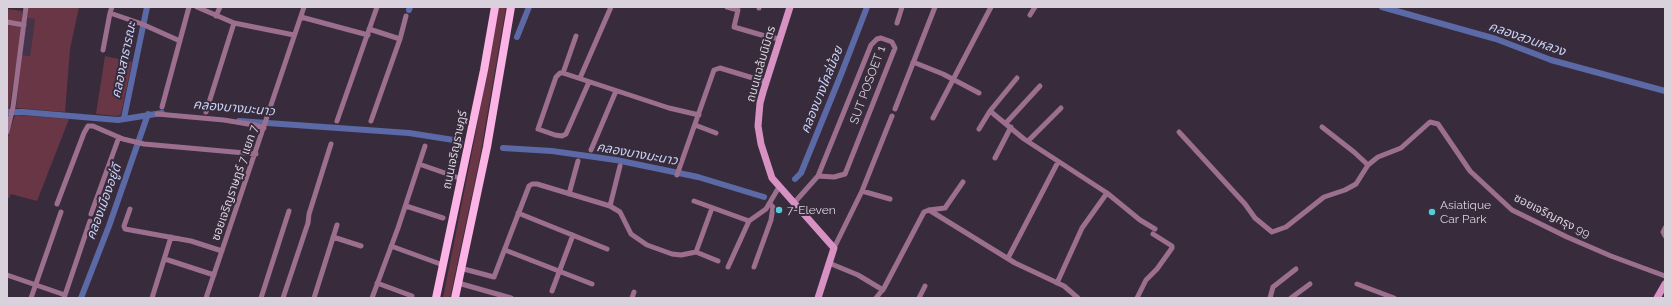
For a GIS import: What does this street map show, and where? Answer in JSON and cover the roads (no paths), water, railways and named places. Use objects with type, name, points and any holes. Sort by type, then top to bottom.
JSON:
[{"type":"main road","name":"ถนนเจริญราษฎร์","points":[[436,298],[484,70],[494,7]]},
{"type":"main road","points":[[455,298],[460,268],[487,147],[511,7]]},
{"type":"street","points":[[7,132],[13,106],[26,7]]},
{"type":"street","points":[[103,50],[112,7]]},
{"type":"street","points":[[162,107],[189,7]]},
{"type":"street","points":[[197,7],[234,24],[294,35]]},
{"type":"street","points":[[216,16],[220,7]]},
{"type":"street","name":"ซอยเจริญราษฎร์ 7 แยก 7","points":[[206,298],[256,154],[304,7]]},
{"type":"street","points":[[337,121],[377,7]]},
{"type":"street","points":[[580,78],[611,7]]},
{"type":"street","points":[[727,7],[738,10],[734,27],[780,39]]},
{"type":"street","name":"ถนนแฉล้มนิมิตร","points":[[790,7],[760,103],[758,126],[761,144],[770,174],[779,188],[834,248]]},
{"type":"street","points":[[897,24],[902,7]]},
{"type":"street","points":[[895,109],[935,7]]},
{"type":"street","points":[[933,118],[991,7]]},
{"type":"street","points":[[1030,15],[1035,7]]},
{"type":"street","points":[[110,13],[142,24],[180,41]]},
{"type":"street","points":[[371,121],[400,39],[406,16]]},
{"type":"street","points":[[301,17],[368,35]]},
{"type":"street","points":[[7,22],[24,25]]},
{"type":"street","points":[[206,112],[234,24]]},
{"type":"street","points":[[369,29],[400,39]]},
{"type":"street","points":[[563,73],[576,36]]},
{"type":"street","name":"SUT POSOET 1","points":[[794,203],[818,176],[871,45],[877,39],[881,38],[892,42],[895,48],[845,174],[834,177],[818,176]]},
{"type":"street","points":[[913,62],[979,93]]},
{"type":"street","points":[[677,175],[714,70],[717,68],[766,82]]},
{"type":"street","points":[[589,82],[566,134],[562,136],[555,135],[538,129],[556,77],[560,73],[580,78],[669,108],[699,115]]},
{"type":"street","points":[[979,129],[990,111],[1017,78]]},
{"type":"street","points":[[995,158],[1009,125],[1040,86]]},
{"type":"street","points":[[591,150],[616,91]]},
{"type":"street","points":[[1028,141],[1061,108]]},
{"type":"street","points":[[990,111],[1028,141],[1107,193],[1172,246],[1157,269],[1146,280],[1137,298]]},
{"type":"street","points":[[157,114],[224,120],[264,128]]},
{"type":"street","points":[[818,298],[834,248],[862,192],[892,116]]},
{"type":"street","name":"ซอยเจริญกรุง 99","points":[[1368,165],[1378,157],[1401,148],[1430,122],[1438,124],[1470,172],[1512,210],[1611,256],[1665,276]]},
{"type":"street","points":[[695,125],[716,133]]},
{"type":"street","points":[[57,204],[88,126],[93,126],[119,137],[140,143],[256,154]]},
{"type":"street","points":[[1179,132],[1245,204],[1255,218],[1272,232],[1286,227],[1324,197],[1356,184],[1368,165],[1354,152],[1322,128]]},
{"type":"street","points":[[91,214],[119,137]]},
{"type":"street","points":[[283,298],[308,223],[309,214],[331,144]]},
{"type":"street","points":[[372,298],[406,206],[425,146]]},
{"type":"street","points":[[569,194],[578,161]]},
{"type":"street","points":[[1008,258],[1058,162]]},
{"type":"street","points":[[419,164],[462,179]]},
{"type":"street","points":[[610,206],[620,166]]},
{"type":"street","points":[[876,298],[883,290],[924,212],[946,206],[963,182]]},
{"type":"street","points":[[460,268],[494,277],[529,186],[532,184],[537,184],[610,206],[620,212],[631,234],[640,241],[672,254],[696,252],[718,261]]},
{"type":"street","points":[[728,267],[749,221],[766,209],[779,188]]},
{"type":"street","points":[[862,192],[890,199]]},
{"type":"street","points":[[1057,283],[1082,228],[1107,193]]},
{"type":"street","points":[[694,201],[749,221]]},
{"type":"street","points":[[754,267],[771,220],[773,207],[770,204]]},
{"type":"street","points":[[406,206],[443,218]]},
{"type":"street","points":[[696,252],[712,208]]},
{"type":"street","points":[[130,209],[124,226],[125,229],[191,241],[222,251]]},
{"type":"street","points":[[929,210],[1008,258],[1064,286],[1078,298]]},
{"type":"street","points":[[261,298],[290,211]]},
{"type":"street","points":[[31,298],[61,212]]},
{"type":"street","points":[[518,213],[607,249]]},
{"type":"street","points":[[7,276],[64,296],[90,221]]},
{"type":"street","points":[[314,298],[337,225]]},
{"type":"street","points":[[1665,228],[1662,232],[1665,236]]},
{"type":"street","points":[[552,291],[573,235]]},
{"type":"street","points":[[152,298],[171,237]]},
{"type":"street","points":[[333,237],[362,246]]},
{"type":"street","points":[[391,246],[443,265]]},
{"type":"street","points":[[505,250],[592,284]]},
{"type":"street","points":[[164,259],[214,275]]},
{"type":"street","points":[[829,263],[858,275],[883,290]]},
{"type":"street","points":[[1270,298],[1273,288],[1296,269]]},
{"type":"street","points":[[377,283],[412,296]]},
{"type":"street","points":[[458,283],[512,298]]},
{"type":"street","points":[[1291,298],[1310,284]]},
{"type":"street","points":[[1357,284],[1394,298]]},
{"type":"street","points":[[1657,298],[1665,284]]},
{"type":"street","points":[[919,298],[925,286]]},
{"type":"street","points":[[632,298],[634,292]]},
{"type":"waterway","name":"คลองสาธารณะ","points":[[124,118],[147,7]]},
{"type":"waterway","points":[[517,37],[529,7]]},
{"type":"waterway","name":"คลองบางโคล่น้อย","points":[[795,179],[801,173],[867,7]]},
{"type":"waterway","name":"คลองสวนหลวง","points":[[1382,7],[1496,39],[1551,60],[1665,91]]},
{"type":"waterway","name":"คลองบางมะนาว","points":[[7,112],[118,120],[162,113]]},
{"type":"waterway","name":"คลองเมืองอยู่ดี","points":[[81,298],[109,226],[148,114]]},
{"type":"waterway","name":"คลองบางมะนาว","points":[[239,121],[409,133],[460,141]]},
{"type":"waterway","name":"คลองบางมะนาว","points":[[503,148],[552,151],[616,160],[698,177],[764,197]]},
{"type":"place","name":"7-Eleven","points":[[779,210]]},
{"type":"place","name":"Asiatique Car Park","points":[[1432,212]]}]
